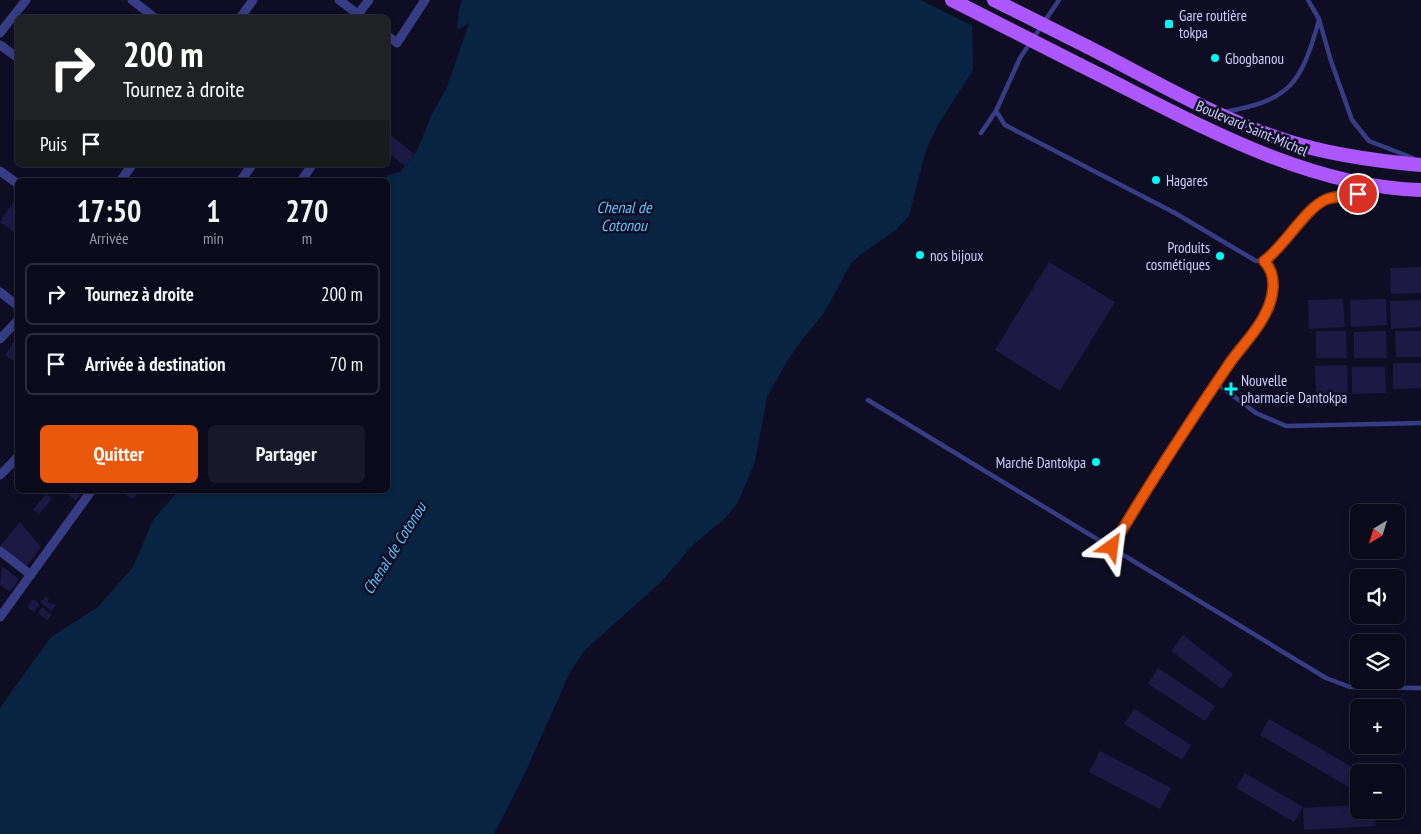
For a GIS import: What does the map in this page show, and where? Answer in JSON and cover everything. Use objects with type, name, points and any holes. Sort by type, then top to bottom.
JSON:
[{"type":"main road","name":"Boulevard Saint-Michel","points":[[952,0],[1080,65],[1267,155],[1310,170],[1390,188],[1421,190]]},
{"type":"main road","name":"Boulevard Saint-Michel","points":[[994,0],[1251,128],[1306,147],[1347,156],[1421,165]]},
{"type":"street","points":[[0,33],[26,0]]},
{"type":"street","points":[[132,0],[151,15]]},
{"type":"street","points":[[242,15],[253,0]]},
{"type":"street","points":[[339,0],[359,15]]},
{"type":"street","points":[[361,15],[369,0]]},
{"type":"street","points":[[390,38],[397,43],[425,0]]},
{"type":"street","points":[[0,44],[15,56]]},
{"type":"street","points":[[122,178],[131,167]]},
{"type":"street","points":[[242,178],[251,167]]},
{"type":"street","points":[[303,178],[311,167]]},
{"type":"street","points":[[0,171],[15,182]]},
{"type":"street","points":[[0,292],[15,304]]},
{"type":"street","points":[[0,339],[15,323]]},
{"type":"street","points":[[0,475],[15,460]]},
{"type":"street","points":[[0,617],[90,493]]},
{"type":"street","points":[[0,551],[31,575]]},
{"type":"lane","points":[[980,133],[996,111],[1020,58],[1059,0]]},
{"type":"lane","points":[[1308,0],[1320,19],[1331,61],[1352,120],[1369,140],[1421,161]]},
{"type":"lane","points":[[1219,113],[1256,106],[1275,99],[1291,85],[1303,68],[1320,19]]},
{"type":"lane","points":[[996,111],[1005,125],[1175,213],[1256,261],[1264,261],[1278,251],[1309,211],[1326,200],[1390,188]]},
{"type":"lane","points":[[1112,547],[1160,466],[1245,340],[1264,318],[1274,285],[1269,266],[1264,261]]},
{"type":"lane","points":[[1216,383],[1256,413],[1286,426],[1421,423]]},
{"type":"lane","points":[[868,400],[1326,678],[1350,687],[1421,688]]},
{"type":"water","name":"Chenal de Cotonou","points":[[462,0],[984,0],[972,23],[973,70],[938,125],[926,150],[909,216],[896,230],[851,263],[824,313],[786,363],[767,397],[755,462],[737,504],[724,519],[692,546],[662,581],[585,650],[570,672],[525,773],[494,834],[0,834],[0,708],[51,637],[98,607],[133,567],[153,520],[176,493],[390,493],[390,178],[385,178],[388,175],[400,172],[417,151],[431,116],[447,87],[469,23],[457,30]]},
{"type":"pier","points":[[921,0],[986,0],[975,27]]},
{"type":"building","points":[[390,135],[414,154],[405,166],[390,155]]},
{"type":"building","points":[[15,200],[15,233],[0,222]]},
{"type":"building","points":[[1049,262],[1115,302],[1060,391],[995,350]]},
{"type":"building","points":[[1421,267],[1421,293],[1391,294],[1390,268]]},
{"type":"building","points":[[1343,299],[1345,327],[1309,329],[1308,300]]},
{"type":"building","points":[[1386,299],[1387,325],[1351,327],[1350,300]]},
{"type":"building","points":[[1421,300],[1421,327],[1391,329],[1390,301]]},
{"type":"building","points":[[1316,331],[1346,331],[1347,358],[1316,358]]},
{"type":"building","points":[[1386,331],[1387,358],[1354,358],[1354,332]]},
{"type":"building","points":[[1395,331],[1421,331],[1421,357],[1396,357]]},
{"type":"building","points":[[15,340],[15,362],[5,355]]},
{"type":"building","points":[[1393,363],[1421,363],[1421,388],[1393,389]]},
{"type":"building","points":[[1347,365],[1348,393],[1316,393],[1315,366]]},
{"type":"building","points":[[1352,367],[1385,367],[1386,393],[1352,394]]},
{"type":"building","points":[[66,493],[78,493],[80,495],[76,501]]},
{"type":"building","points":[[127,493],[137,493],[133,499],[126,495]]},
{"type":"building","points":[[46,494],[52,499],[39,514],[33,510]]},
{"type":"building","points":[[20,522],[41,547],[26,567],[0,546]]},
{"type":"building","points":[[2,566],[19,579],[10,592],[0,585]]},
{"type":"building","points":[[46,597],[49,599],[47,602],[56,605],[51,611],[40,602]]},
{"type":"building","points":[[33,599],[40,604],[34,612],[27,607]]},
{"type":"building","points":[[42,607],[51,615],[47,620],[38,613]]},
{"type":"building","points":[[1183,635],[1233,674],[1222,689],[1171,651]]},
{"type":"building","points":[[1158,668],[1215,706],[1205,721],[1148,684]]},
{"type":"building","points":[[1134,709],[1191,745],[1182,760],[1124,724]]},
{"type":"building","points":[[1269,719],[1350,766],[1350,788],[1260,735]]},
{"type":"building","points":[[1100,751],[1171,788],[1160,809],[1089,772]]},
{"type":"building","points":[[1245,773],[1303,807],[1294,822],[1236,788]]},
{"type":"building","points":[[1350,805],[1350,819],[1376,819],[1376,826],[1304,830],[1303,808]]},
{"type":"place","name":"Gare routière tokpa","points":[[1169,24]]},
{"type":"place","name":"Gbogbanou","points":[[1215,58]]},
{"type":"place","name":"Hagares","points":[[1156,180]]},
{"type":"place","name":"nos bijoux","points":[[920,255]]},
{"type":"place","name":"Produits cosmétiques","points":[[1220,256]]},
{"type":"place","name":"Nouvelle pharmacie Dantokpa","points":[[1231,389]]},
{"type":"place","name":"Marché Dantokpa","points":[[1096,462]]},
{"type":"route","points":[[1112,547],[1160,466],[1245,340],[1264,318],[1272,297],[1274,285],[1269,266],[1264,261],[1278,251],[1309,211],[1326,200],[1358,194]]}]
